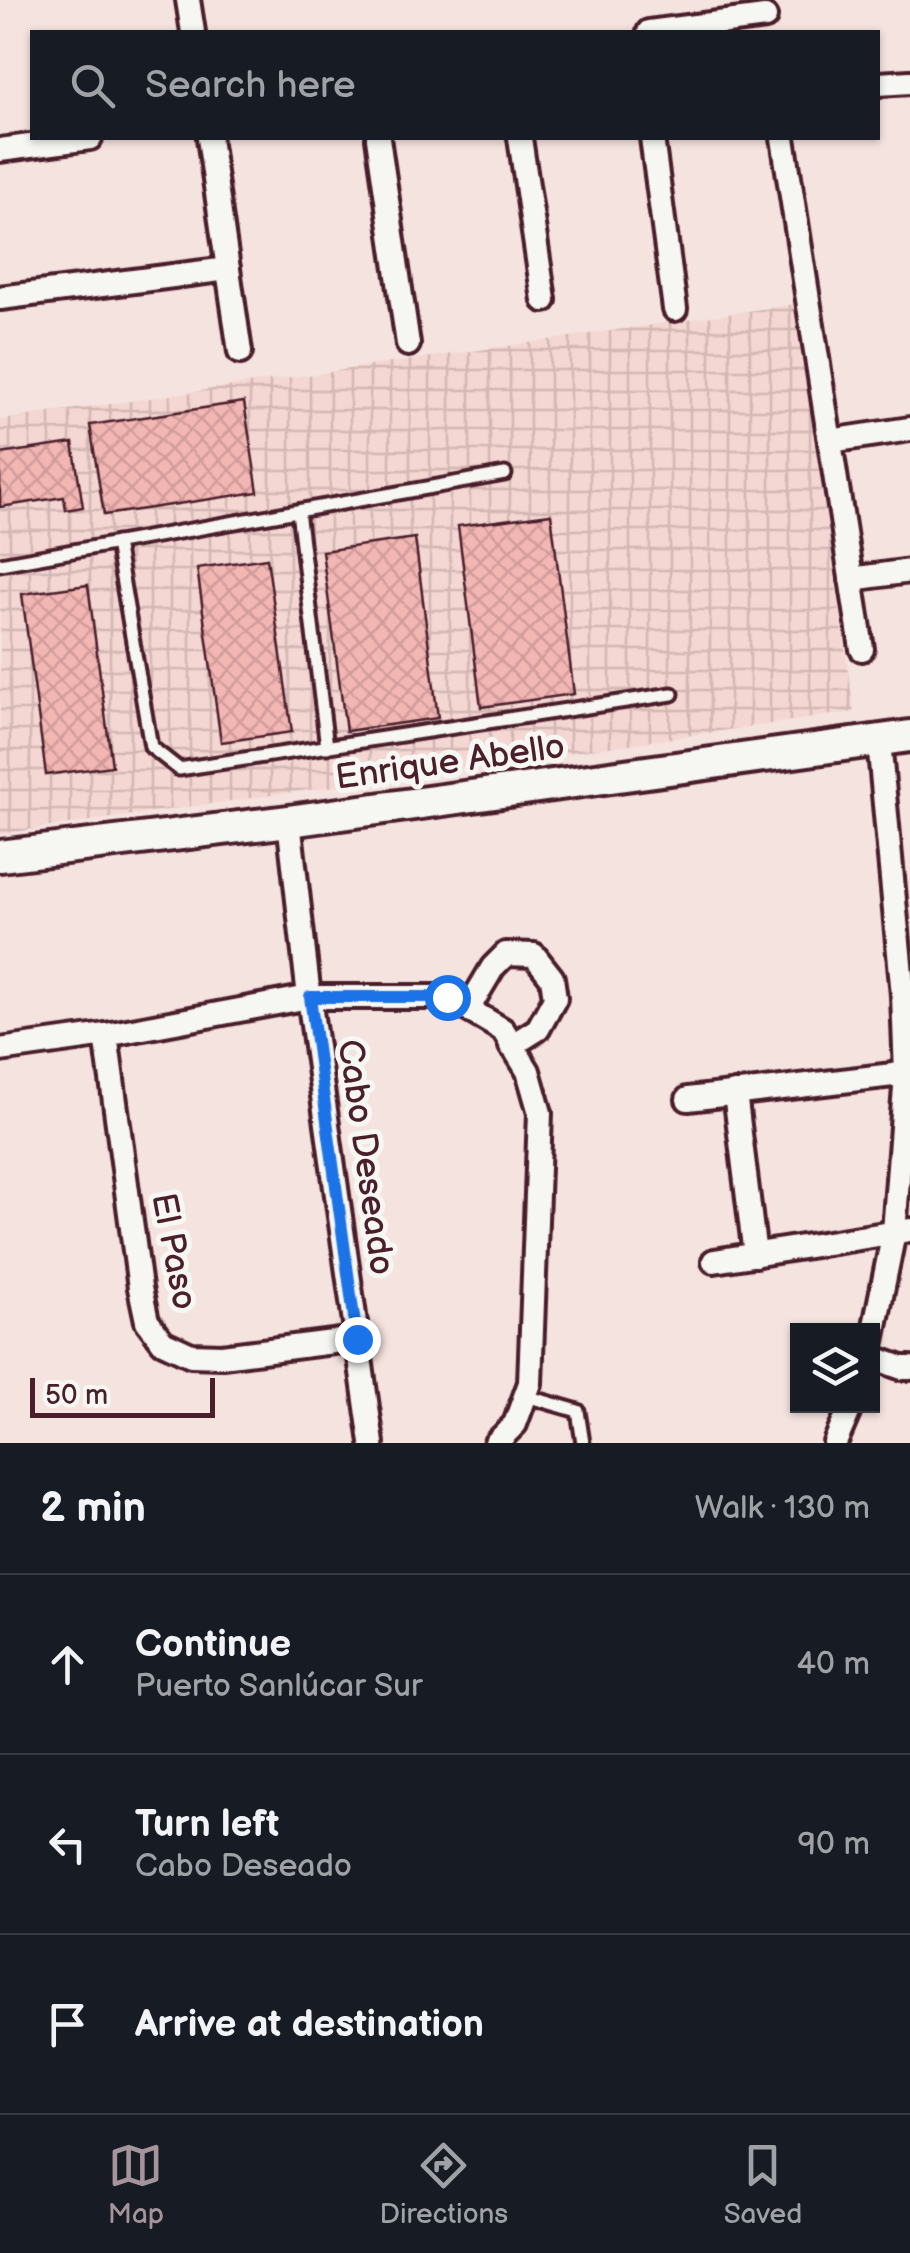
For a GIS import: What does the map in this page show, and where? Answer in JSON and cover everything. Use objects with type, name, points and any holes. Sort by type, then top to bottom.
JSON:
[{"type":"street","points":[[188,0],[193,30]]},
{"type":"street","points":[[664,30],[765,16]]},
{"type":"street","points":[[880,84],[910,82]]},
{"type":"street","points":[[0,150],[75,140]]},
{"type":"street","points":[[209,140],[240,352]]},
{"type":"street","points":[[378,140],[408,344]]},
{"type":"street","points":[[520,140],[544,300]]},
{"type":"street","points":[[652,140],[675,310]]},
{"type":"street","points":[[783,140],[862,650]]},
{"type":"street","points":[[0,298],[228,270]]},
{"type":"street","points":[[830,441],[910,429]]},
{"type":"street","points":[[851,579],[910,571]]},
{"type":"street","name":"Enrique Abello","points":[[0,856],[289,821],[910,736]]},
{"type":"street","points":[[877,1323],[902,1231],[908,1074],[903,918],[879,741]]},
{"type":"street","name":"Cabo Deseado","points":[[289,821],[372,1443]]},
{"type":"street","points":[[468,1009],[506,954],[534,955],[552,978],[555,998],[538,1029],[507,1038]]},
{"type":"street","points":[[0,1050],[106,1035],[310,997],[447,997],[507,1038],[528,1072],[540,1113],[530,1384],[515,1424],[496,1443]]},
{"type":"street","name":"El Paso","points":[[106,1035],[140,1288],[148,1321],[163,1342],[191,1355],[222,1356],[357,1339]]},
{"type":"street","points":[[688,1099],[908,1074]]},
{"type":"street","points":[[735,1093],[755,1255]]},
{"type":"street","points":[[714,1261],[902,1231]]},
{"type":"street","points":[[880,1360],[910,1368]]},
{"type":"street","points":[[835,1443],[848,1413]]},
{"type":"lane","points":[[0,564],[504,474]]},
{"type":"lane","points":[[298,511],[327,747]]},
{"type":"lane","points":[[116,544],[151,746],[180,770],[672,694]]},
{"type":"lane","points":[[526,1396],[578,1411],[583,1443]]},
{"type":"shaded area","points":[[796,304],[854,712],[0,834],[0,420]]},
{"type":"building","points":[[244,402],[258,492],[104,515],[90,425]]},
{"type":"building","points":[[73,443],[83,507],[66,510],[64,497],[0,507],[0,454]]},
{"type":"building","points":[[551,514],[574,694],[481,707],[458,526]]},
{"type":"building","points":[[415,538],[438,718],[346,731],[322,551]]},
{"type":"building","points":[[267,558],[292,732],[221,742],[197,568]]},
{"type":"building","points":[[88,585],[112,766],[46,775],[22,594]]},
{"type":"route","points":[[357,1339],[310,997],[447,997]]}]
